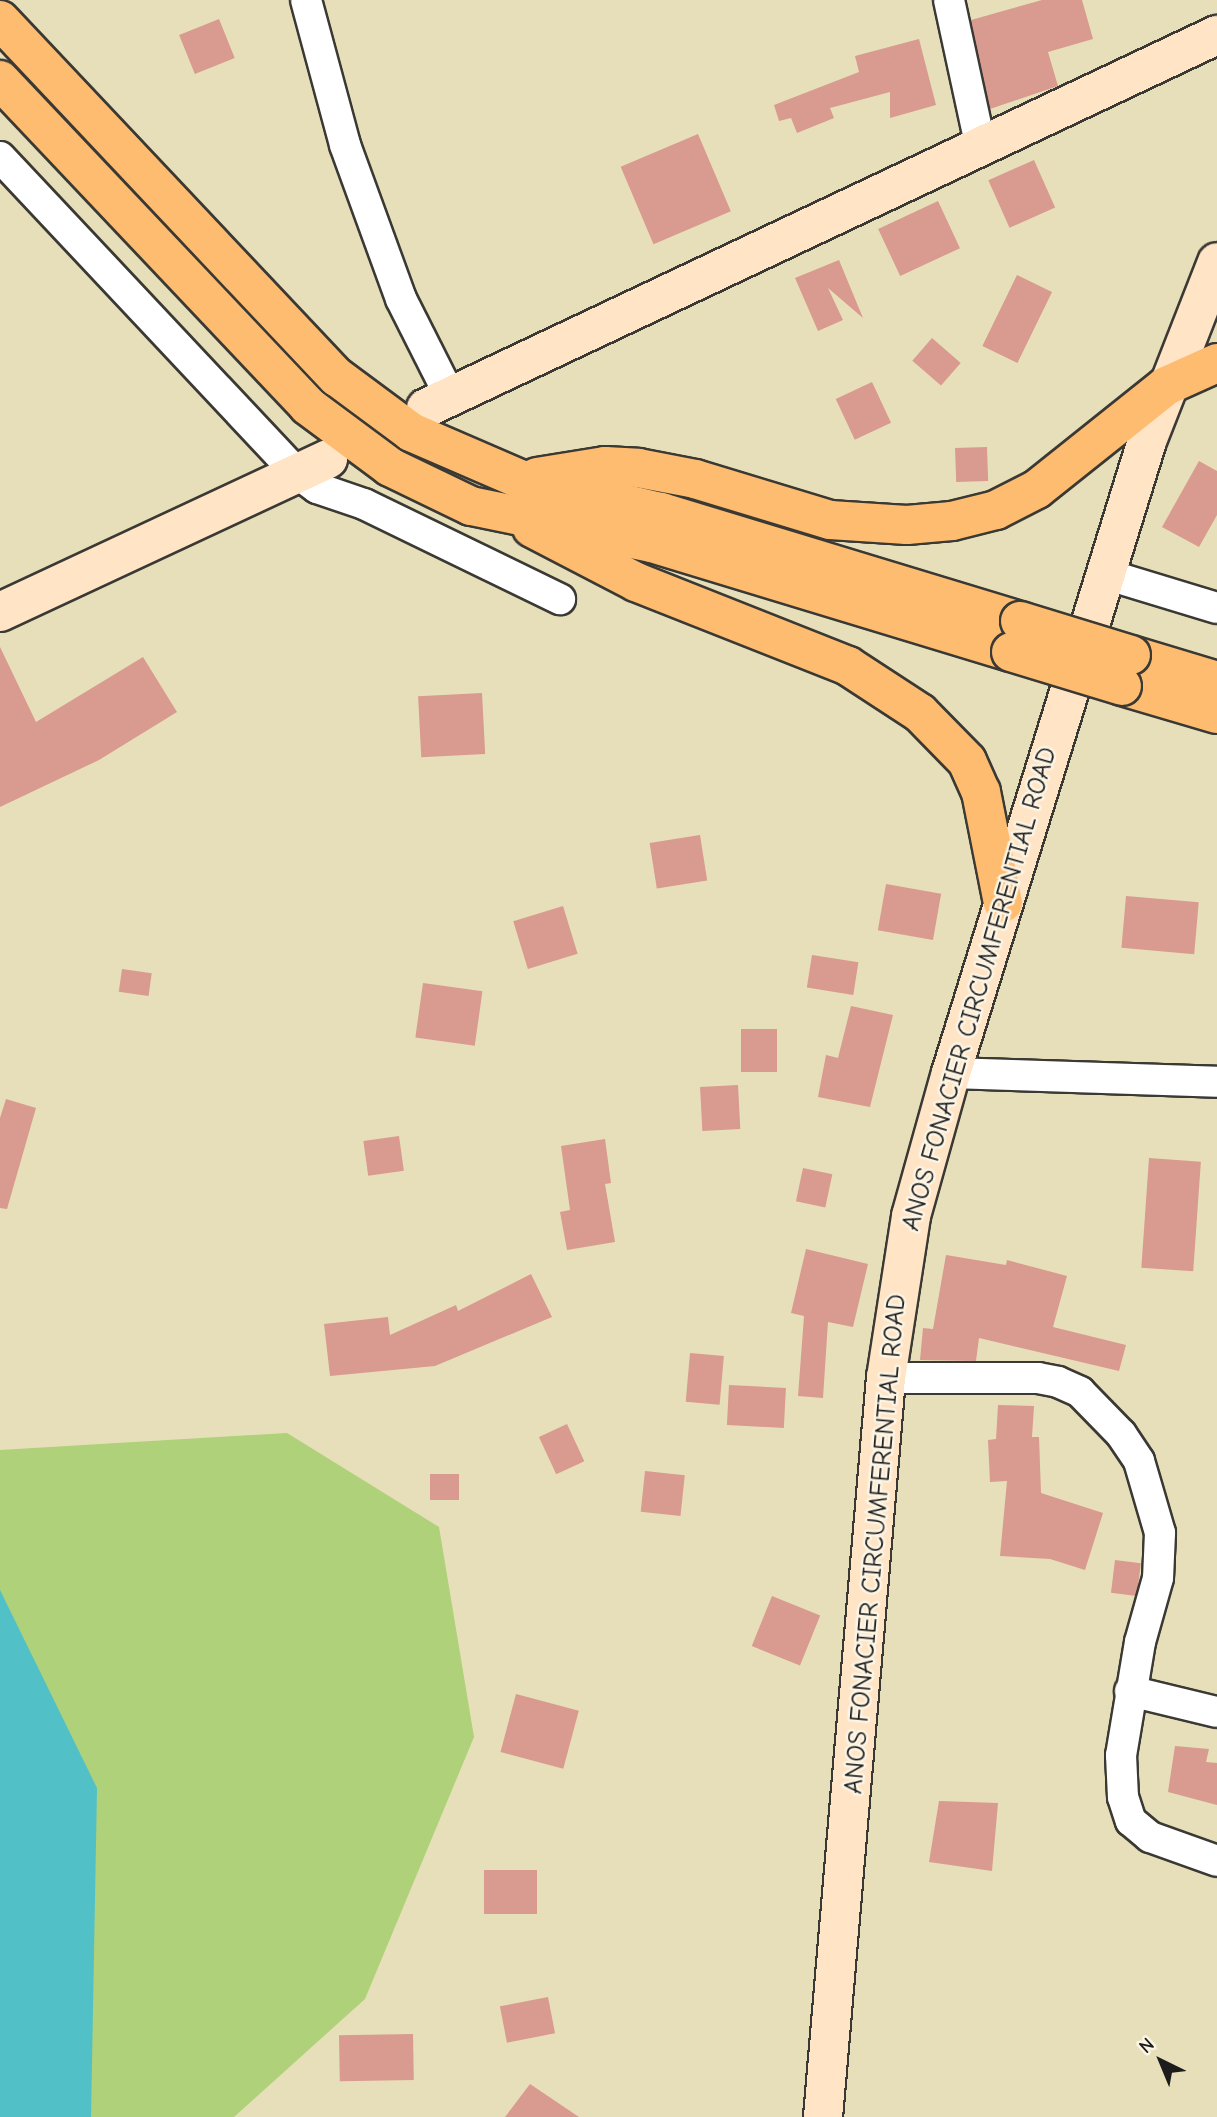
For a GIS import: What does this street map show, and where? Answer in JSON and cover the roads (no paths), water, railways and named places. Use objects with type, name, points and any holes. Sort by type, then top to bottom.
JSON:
[{"type":"main road","points":[[0,20],[337,377],[411,432],[517,498],[636,582],[848,666],[881,685],[920,713],[967,761],[990,825],[1003,903]]},
{"type":"main road","points":[[438,402],[1217,35]]},
{"type":"main road","points":[[0,80],[331,426],[427,487],[471,506],[517,498],[605,466],[638,468],[695,479],[798,513],[907,525],[953,521],[996,510],[1037,489],[1074,463],[1166,386],[1217,363]]},
{"type":"main road","name":"ANOS FONACIER CIRCUMFERENTIAL ROAD","points":[[823,2117],[886,1378],[911,1216],[951,1073],[1105,574],[1166,386],[1217,262]]},
{"type":"main road","points":[[0,612],[312,466]]},
{"type":"main road","points":[[517,498],[661,512],[1015,637],[1126,670],[1217,714]]},
{"type":"main road","points":[[1126,670],[1217,681]]},
{"type":"street","points":[[306,0],[345,145],[438,402]]},
{"type":"street","points":[[949,0],[981,148]]},
{"type":"street","points":[[0,157],[312,466],[317,488],[364,504],[560,599]]},
{"type":"street","points":[[1105,574],[1217,608]]},
{"type":"street","points":[[951,1073],[1217,1082]]},
{"type":"street","points":[[886,1378],[1038,1378],[1058,1382],[1080,1392],[1121,1434],[1139,1461],[1160,1533],[1158,1578],[1130,1691],[1121,1755],[1123,1797],[1131,1821],[1167,1847],[1217,1861]]},
{"type":"street","points":[[1130,1691],[1217,1712]]},
{"type":"water","points":[[0,1590],[97,1788],[91,2117],[0,2117]]}]
